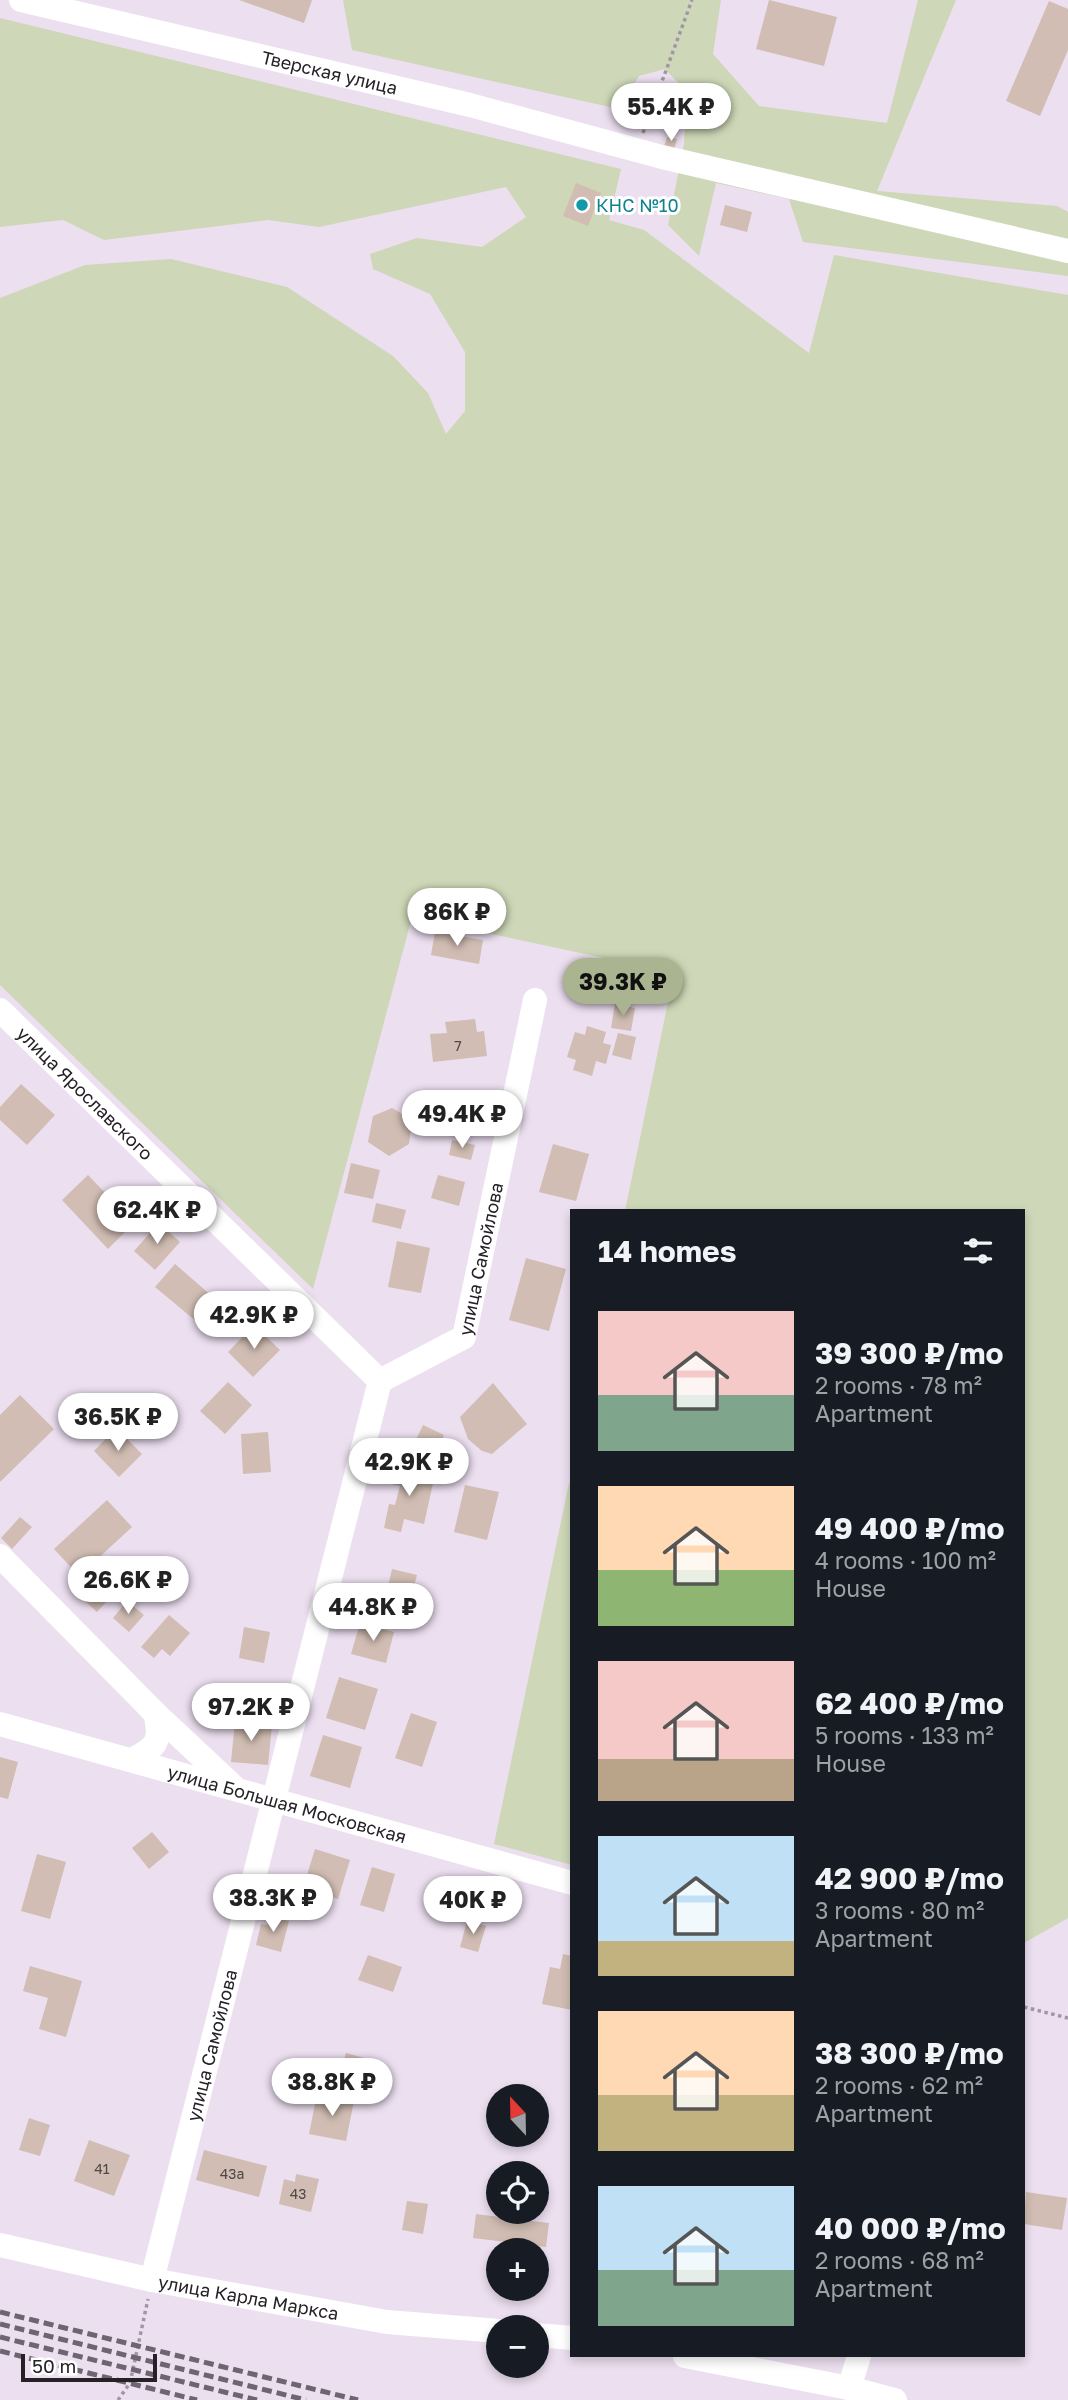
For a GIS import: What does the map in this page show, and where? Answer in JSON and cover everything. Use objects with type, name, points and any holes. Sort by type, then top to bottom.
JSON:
[{"type":"street","name":"Тверская улица","points":[[21,0],[470,105],[636,150],[1068,251]]},
{"type":"street","name":"улица Самойлова","points":[[152,2280],[380,1381],[464,1337],[535,1000]]},
{"type":"street","name":"улица Ярославского","points":[[0,1010],[380,1381]]},
{"type":"street","points":[[0,1556],[155,1713],[236,1789]]},
{"type":"street","points":[[132,1760],[157,1742],[159,1731],[155,1713]]},
{"type":"street","name":"улица Большая Московская","points":[[0,1724],[570,1882]]},
{"type":"street","name":"улица Карла Маркса","points":[[0,2245],[152,2280],[387,2322],[486,2330]]},
{"type":"street","points":[[549,2336],[570,2338]]},
{"type":"street","points":[[690,2357],[849,2388],[895,2400]]},
{"type":"street","points":[[849,2388],[859,2357]]},
{"type":"path","points":[[636,150],[692,0]]},
{"type":"path","points":[[1025,2007],[1068,2018]]},
{"type":"path","points":[[118,2400],[130,2383],[152,2280]]},
{"type":"green space","points":[[343,0],[721,0],[713,54],[759,106],[887,123],[918,0],[956,0],[877,191],[1057,206],[1068,212],[1068,276],[803,242],[789,199],[716,183],[699,256],[668,225],[684,144],[687,92],[665,69],[639,76],[619,109],[352,50]]},
{"type":"green space","points":[[0,18],[621,169],[609,220],[644,230],[809,353],[834,255],[1068,295],[1068,1918],[1025,1942],[1025,1209],[625,1209],[674,973],[412,917],[313,1289],[0,985],[0,298],[85,265],[171,259],[287,287],[393,356],[428,393],[446,434],[465,411],[465,352],[430,294],[373,269],[370,254],[417,238],[482,247],[526,217],[506,187],[319,227],[268,220],[104,240],[63,220],[0,227]]},
{"type":"green space","points":[[569,1483],[570,1483],[570,1864],[494,1844]]},
{"type":"building","points":[[239,0],[312,0],[304,23]]},
{"type":"building","points":[[769,0],[837,17],[824,66],[756,49]]},
{"type":"building","points":[[1049,1],[1068,9],[1068,50],[1040,116],[1006,101]]},
{"type":"building","points":[[667,137],[677,139],[674,150],[664,147]]},
{"type":"building","name":"КНС №10","points":[[576,183],[601,193],[588,226],[563,216]]},
{"type":"building","points":[[725,205],[752,212],[747,232],[720,225]]},
{"type":"building","points":[[435,932],[483,940],[479,964],[431,955]]},
{"type":"building","points":[[615,1004],[635,1008],[631,1031],[611,1028]]},
{"type":"building","points":[[475,1019],[477,1032],[484,1031],[487,1056],[433,1062],[430,1034],[447,1033],[445,1022]]},
{"type":"building","points":[[587,1026],[606,1032],[603,1043],[611,1045],[606,1064],[596,1061],[592,1076],[573,1070],[576,1060],[567,1057],[575,1032],[585,1035]]},
{"type":"building","points":[[618,1033],[636,1037],[631,1060],[612,1055]]},
{"type":"building","points":[[21,1084],[55,1115],[27,1145],[0,1120],[0,1107]]},
{"type":"building","points":[[460,1102],[483,1106],[480,1120],[458,1116]]},
{"type":"building","points":[[392,1108],[412,1119],[409,1144],[389,1156],[368,1142],[373,1116]]},
{"type":"building","points":[[452,1140],[475,1145],[471,1160],[449,1155]]},
{"type":"building","points":[[553,1144],[589,1154],[576,1201],[539,1192]]},
{"type":"building","points":[[351,1163],[380,1170],[373,1199],[344,1193]]},
{"type":"building","points":[[88,1175],[134,1223],[108,1249],[62,1200]]},
{"type":"building","points":[[438,1175],[465,1182],[459,1206],[431,1198]]},
{"type":"building","points":[[376,1203],[406,1210],[401,1229],[372,1222]]},
{"type":"building","points":[[159,1223],[180,1242],[155,1270],[134,1251]]},
{"type":"building","points":[[397,1241],[430,1248],[421,1293],[388,1287]]},
{"type":"building","points":[[526,1258],[566,1269],[549,1331],[509,1320]]},
{"type":"building","points":[[175,1264],[228,1310],[209,1332],[155,1287]]},
{"type":"building","points":[[254,1325],[280,1350],[253,1377],[228,1352]]},
{"type":"building","points":[[228,1382],[252,1405],[225,1434],[200,1411]]},
{"type":"building","points":[[493,1383],[527,1424],[492,1454],[482,1451],[468,1439],[460,1417]]},
{"type":"building","points":[[20,1395],[54,1429],[0,1482],[0,1415]]},
{"type":"building","points":[[423,1425],[444,1435],[434,1456],[413,1446]]},
{"type":"building","points":[[116,1428],[142,1454],[119,1477],[94,1451]]},
{"type":"building","points":[[268,1432],[271,1472],[243,1474],[241,1434]]},
{"type":"building","points":[[395,1464],[413,1468],[412,1474],[434,1479],[424,1524],[404,1519],[401,1532],[384,1528],[389,1504],[395,1505],[400,1486],[390,1484]]},
{"type":"building","points":[[465,1485],[499,1492],[487,1540],[454,1532]]},
{"type":"building","points":[[107,1500],[132,1527],[79,1576],[54,1549]]},
{"type":"building","points":[[20,1517],[32,1527],[12,1549],[1,1538]]},
{"type":"building","points":[[392,1569],[417,1575],[410,1601],[386,1595]]},
{"type":"building","points":[[105,1577],[118,1589],[97,1612],[76,1593],[89,1578],[98,1585]]},
{"type":"building","points":[[127,1601],[144,1615],[129,1632],[113,1618]]},
{"type":"building","points":[[169,1615],[190,1633],[170,1656],[162,1649],[154,1658],[141,1647]]},
{"type":"building","points":[[360,1623],[394,1632],[386,1663],[351,1654]]},
{"type":"building","points":[[244,1627],[270,1632],[264,1663],[239,1658]]},
{"type":"building","points":[[339,1677],[378,1689],[365,1730],[326,1718]]},
{"type":"building","points":[[411,1713],[437,1722],[422,1767],[395,1758]]},
{"type":"building","points":[[235,1721],[272,1725],[268,1765],[231,1762]]},
{"type":"building","points":[[323,1735],[362,1747],[350,1788],[310,1776]]},
{"type":"building","points":[[0,1757],[18,1762],[8,1799],[0,1797]]},
{"type":"building","points":[[152,1832],[169,1852],[149,1869],[132,1848]]},
{"type":"building","points":[[315,1849],[350,1860],[338,1899],[303,1888]]},
{"type":"building","points":[[37,1854],[66,1862],[50,1919],[21,1911]]},
{"type":"building","points":[[372,1867],[395,1874],[384,1912],[360,1905]]},
{"type":"building","points":[[435,1882],[454,1887],[448,1911],[429,1907]]},
{"type":"building","points":[[270,1916],[289,1921],[281,1952],[256,1945],[261,1924],[267,1925]]},
{"type":"building","points":[[467,1921],[486,1926],[478,1952],[460,1947]]},
{"type":"building","points":[[563,1954],[570,1956],[570,2010],[542,2004],[550,1967],[560,1969]]},
{"type":"building","points":[[368,1955],[402,1967],[393,1992],[358,1980]]},
{"type":"building","points":[[30,1966],[82,1981],[66,2037],[39,2029],[48,1998],[23,1991]]},
{"type":"building","points":[[346,2053],[368,2059],[362,2084],[339,2078]]},
{"type":"building","points":[[317,2094],[354,2101],[346,2141],[309,2134]]},
{"type":"building","points":[[29,2118],[50,2125],[40,2156],[19,2150]]},
{"type":"building","points":[[89,2140],[130,2155],[114,2196],[74,2181]]},
{"type":"building","points":[[204,2150],[267,2166],[259,2197],[196,2180]]},
{"type":"building","points":[[296,2174],[319,2179],[311,2212],[279,2204],[284,2179],[295,2182]]},
{"type":"building","points":[[1026,2192],[1067,2198],[1062,2230],[1025,2224]]},
{"type":"building","points":[[407,2201],[428,2204],[423,2234],[402,2230]]},
{"type":"building","points":[[476,2214],[486,2215],[486,2224],[549,2224],[547,2238],[473,2238]]},
{"type":"railway","points":[[0,2312],[358,2400]]},
{"type":"railway","points":[[0,2324],[306,2400]]},
{"type":"railway","points":[[0,2337],[257,2400]]},
{"type":"railway","points":[[0,2351],[197,2400]]},
{"type":"place","name":"КНС №10","points":[[582,205]]}]
